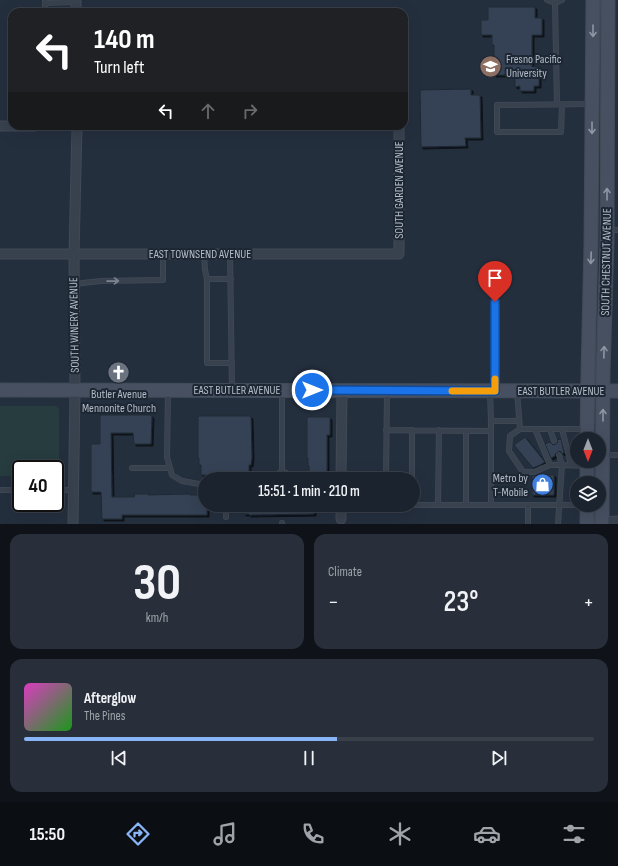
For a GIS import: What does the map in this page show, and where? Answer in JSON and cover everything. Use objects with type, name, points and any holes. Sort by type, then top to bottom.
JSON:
[{"type":"main road","name":"SOUTH CHESTNUT AVENUE","points":[[587,432],[592,243],[593,0]]},
{"type":"main road","name":"SOUTH CHESTNUT AVENUE","points":[[603,432],[603,391],[613,230],[608,0]]},
{"type":"main road","name":"EAST BUTLER AVENUE","points":[[0,390],[618,391]]},
{"type":"main road","name":"SOUTH CHESTNUT AVENUE","points":[[602,523],[603,468]]},
{"type":"main road","points":[[587,512],[587,524]]},
{"type":"street","name":"SOUTH WINERY AVENUE","points":[[73,524],[75,390],[74,254],[77,130]]},
{"type":"street","name":"SOUTH GARDEN AVENUE","points":[[399,130],[399,254]]},
{"type":"street","name":"EAST TOWNSEND AVENUE","points":[[0,254],[399,254]]},
{"type":"street","points":[[341,472],[342,390]]},
{"type":"street","points":[[342,512],[344,522]]},
{"type":"street","points":[[602,523],[618,522]]},
{"type":"lane","points":[[548,0],[555,3],[562,0]]},
{"type":"lane","points":[[45,1],[76,5]]},
{"type":"lane","points":[[555,3],[560,105],[561,132],[497,132],[497,105],[560,105],[592,104]]},
{"type":"lane","points":[[74,284],[101,281],[163,280],[163,254]]},
{"type":"lane","points":[[204,254],[207,279],[207,362],[232,363]]},
{"type":"lane","points":[[230,254],[232,390]]},
{"type":"lane","points":[[207,279],[231,279]]},
{"type":"lane","points":[[491,505],[490,431],[495,302]]},
{"type":"lane","points":[[168,390],[167,457],[172,475],[182,481],[198,484]]},
{"type":"lane","points":[[282,390],[282,471]]},
{"type":"lane","points":[[386,472],[387,390]]},
{"type":"lane","points":[[517,391],[520,429]]},
{"type":"lane","points":[[491,421],[519,421]]},
{"type":"lane","points":[[570,466],[550,466],[534,472],[523,472],[509,452],[510,436],[520,429],[562,429],[577,432]]},
{"type":"lane","points":[[535,429],[550,466]]},
{"type":"lane","points":[[550,429],[554,441]]},
{"type":"lane","points":[[562,429],[570,462]]},
{"type":"lane","points":[[386,430],[490,431]]},
{"type":"lane","points":[[412,430],[412,472]]},
{"type":"lane","points":[[438,504],[439,430]]},
{"type":"lane","points":[[466,431],[466,505]]},
{"type":"lane","points":[[558,524],[562,466],[559,455]]},
{"type":"lane","points":[[606,455],[618,455]]},
{"type":"lane","points":[[132,468],[170,468]]},
{"type":"lane","points":[[0,490],[12,490]]},
{"type":"lane","points":[[64,490],[74,490]]},
{"type":"lane","points":[[420,504],[570,505]]},
{"type":"lane","points":[[528,505],[528,524]]},
{"type":"lane","points":[[226,512],[226,517]]},
{"type":"green space","points":[[0,406],[56,406],[59,409],[59,460],[12,460],[12,476],[0,476]]},
{"type":"building","points":[[488,7],[535,7],[535,18],[542,18],[542,35],[532,35],[532,67],[539,66],[539,86],[534,86],[534,91],[520,91],[520,86],[515,87],[515,75],[494,75],[494,45],[492,45],[492,35],[481,35],[481,20],[488,20]]},
{"type":"building","points":[[471,89],[471,95],[480,95],[481,138],[465,138],[466,146],[421,147],[420,90]]},
{"type":"building","points":[[151,415],[152,417],[151,444],[134,444],[133,433],[111,433],[112,497],[134,497],[135,494],[198,495],[198,512],[207,512],[207,515],[122,515],[122,519],[102,519],[101,492],[91,492],[91,444],[100,444],[100,416]]},
{"type":"building","points":[[198,417],[251,417],[252,457],[251,465],[249,465],[249,472],[201,472],[201,465],[199,465],[198,458]]},
{"type":"building","points":[[307,418],[330,418],[330,435],[327,435],[327,472],[309,472],[307,458]]},
{"type":"building","points":[[525,437],[545,462],[533,468],[514,445]]},
{"type":"building","points":[[561,439],[564,453],[563,454],[560,451],[551,458],[545,444],[550,442],[553,445],[558,442],[557,440]]},
{"type":"building","name":"Metro by T-Mobile","points":[[554,475],[554,495],[532,495],[532,476]]},
{"type":"building","points":[[244,512],[314,512],[314,514],[244,514]]},
{"type":"slow traffic","points":[[452,391],[495,391],[495,379]]},
{"type":"place","name":"Fresno Pacific University","points":[[491,66]]},
{"type":"place","name":"Butler Avenue Mennonite Church","points":[[119,373]]},
{"type":"place","name":"Metro by T-Mobile","points":[[543,485]]},
{"type":"route","points":[[312,390],[495,391],[495,302]]}]
